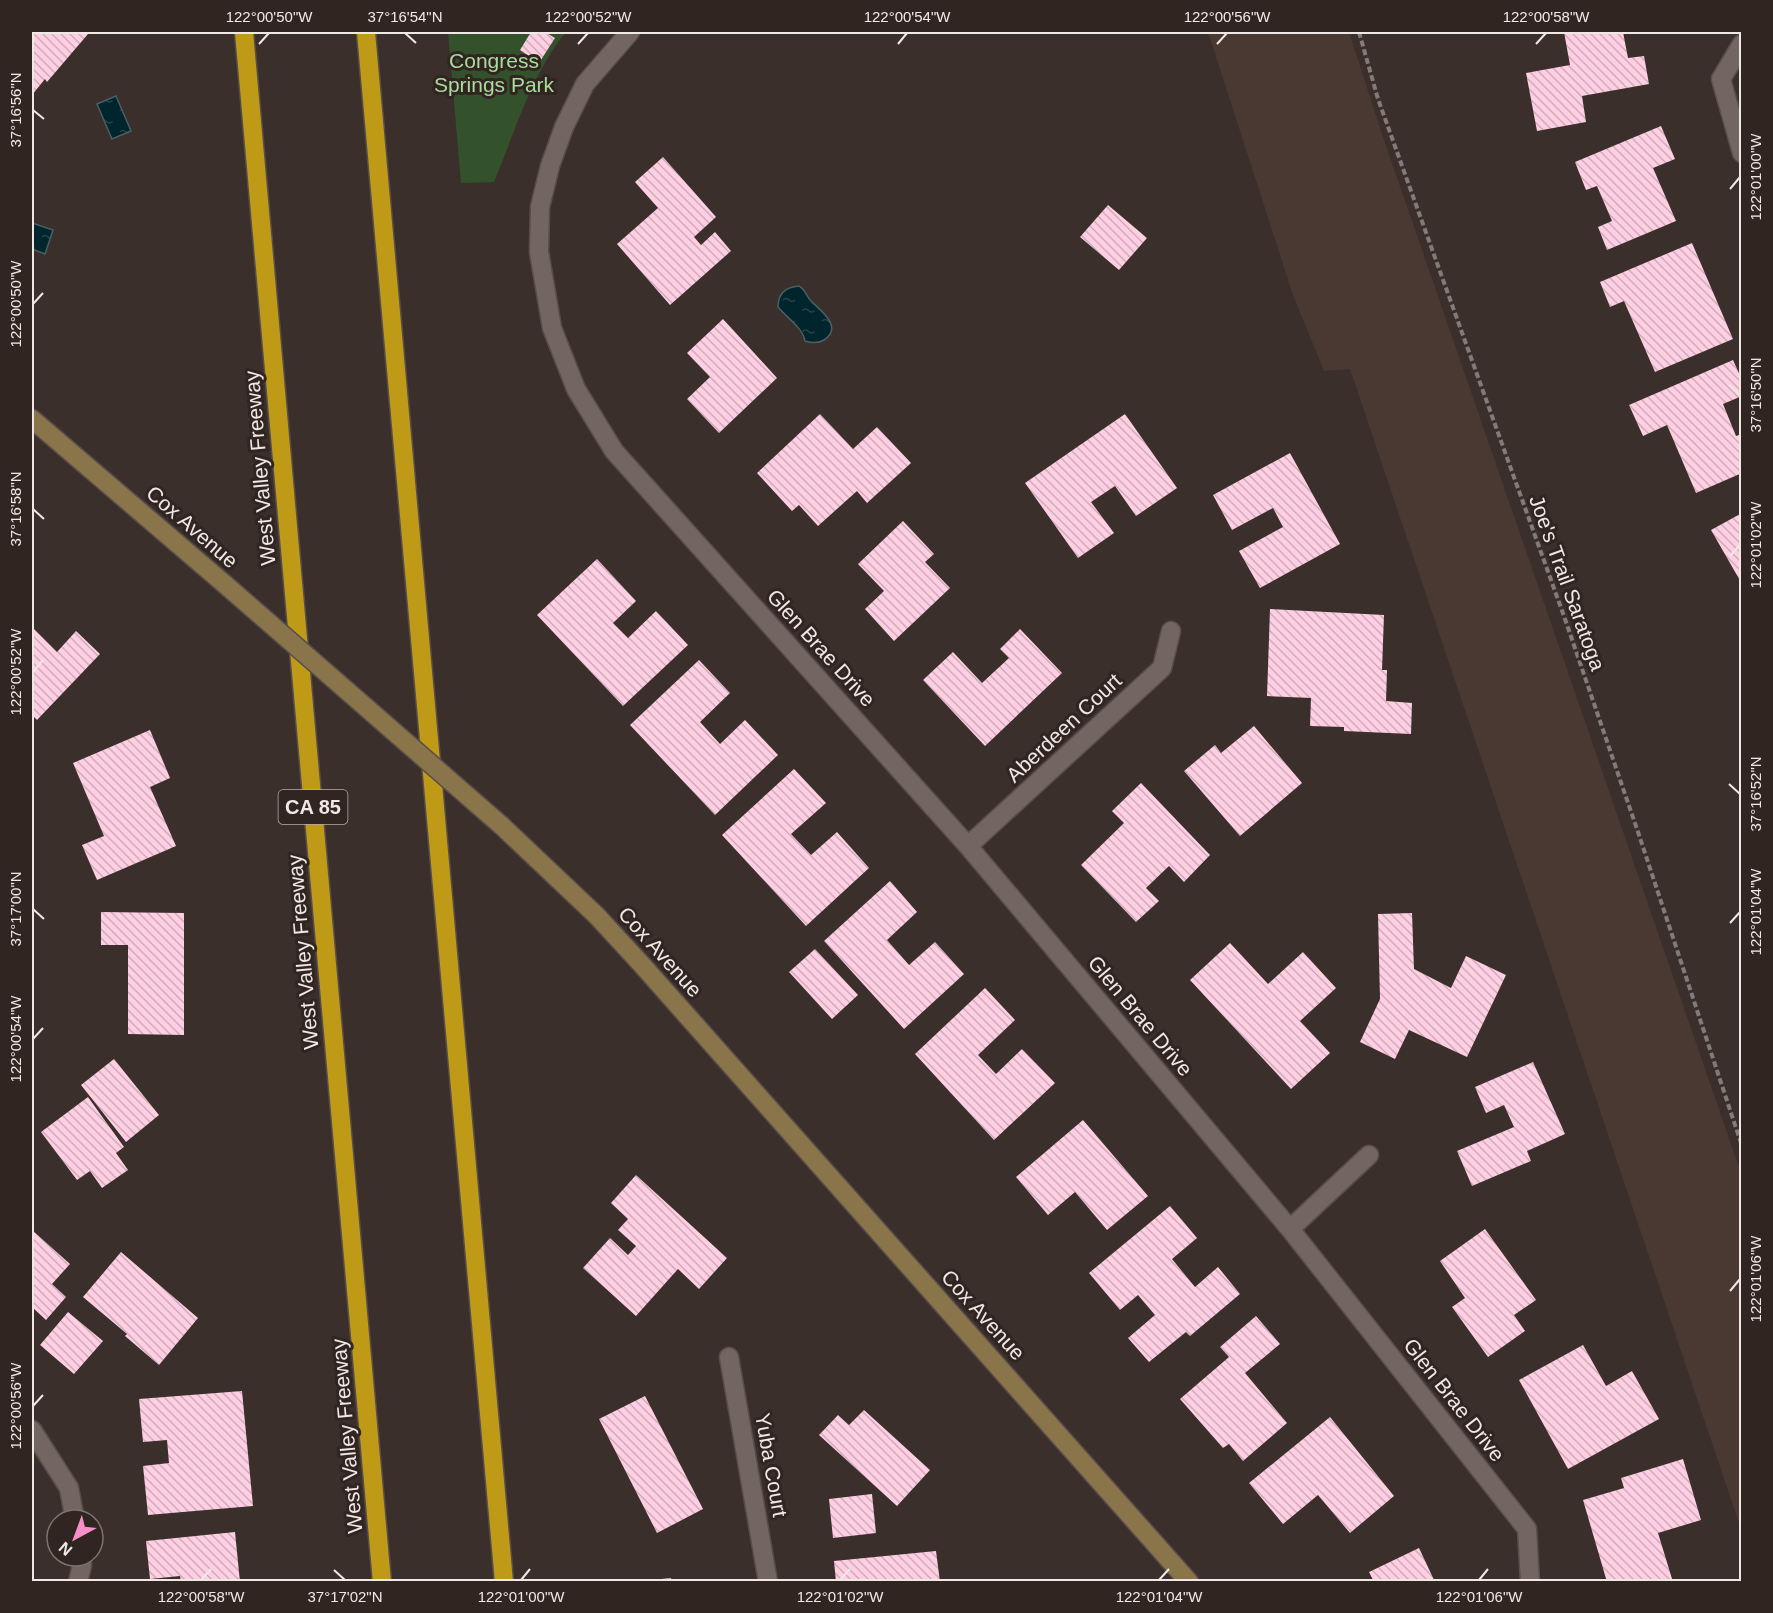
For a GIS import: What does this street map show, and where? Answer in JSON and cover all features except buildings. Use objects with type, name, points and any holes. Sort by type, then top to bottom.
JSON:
[{"type":"highway","name":"West Valley Freeway","points":[[244,32],[382,1581]]},
{"type":"highway","points":[[366,32],[504,1581]]},
{"type":"main road","name":"Cox Avenue","points":[[32,419],[502,826],[597,916],[1189,1581]]},
{"type":"street","name":"Glen Brae Drive","points":[[630,32],[585,84],[564,128],[550,166],[540,207],[539,252],[552,328],[576,389],[614,451],[968,846],[1290,1229],[1527,1528],[1530,1581]]},
{"type":"street","points":[[1742,44],[1720,79],[1742,153]]},
{"type":"street","name":"Aberdeen Court","points":[[968,846],[1162,668],[1171,631]]},
{"type":"street","points":[[1290,1229],[1369,1155]]},
{"type":"street","name":"Yuba Court","points":[[729,1357],[768,1581]]},
{"type":"street","points":[[32,1430],[69,1488],[73,1508]]},
{"type":"path","name":"Joe's Trail Saratoga","points":[[1359,32],[1378,99],[1631,809],[1742,1146]]},
{"type":"shaded area","points":[[1208,32],[1349,32],[1383,137],[1741,1173],[1741,1529],[1350,369],[1324,371],[1293,295]]},
{"type":"green space","name":"Congress Springs Park","points":[[448,32],[566,32],[554,48],[534,84],[494,182],[461,183]]},
{"type":"water","points":[[116,96],[131,131],[112,139],[97,104]]},
{"type":"water","points":[[32,223],[53,230],[45,254],[32,249]]},
{"type":"water","points":[[799,286],[831,324],[830,335],[822,341],[815,343],[805,341],[798,327],[778,307],[779,298],[784,292]]}]
